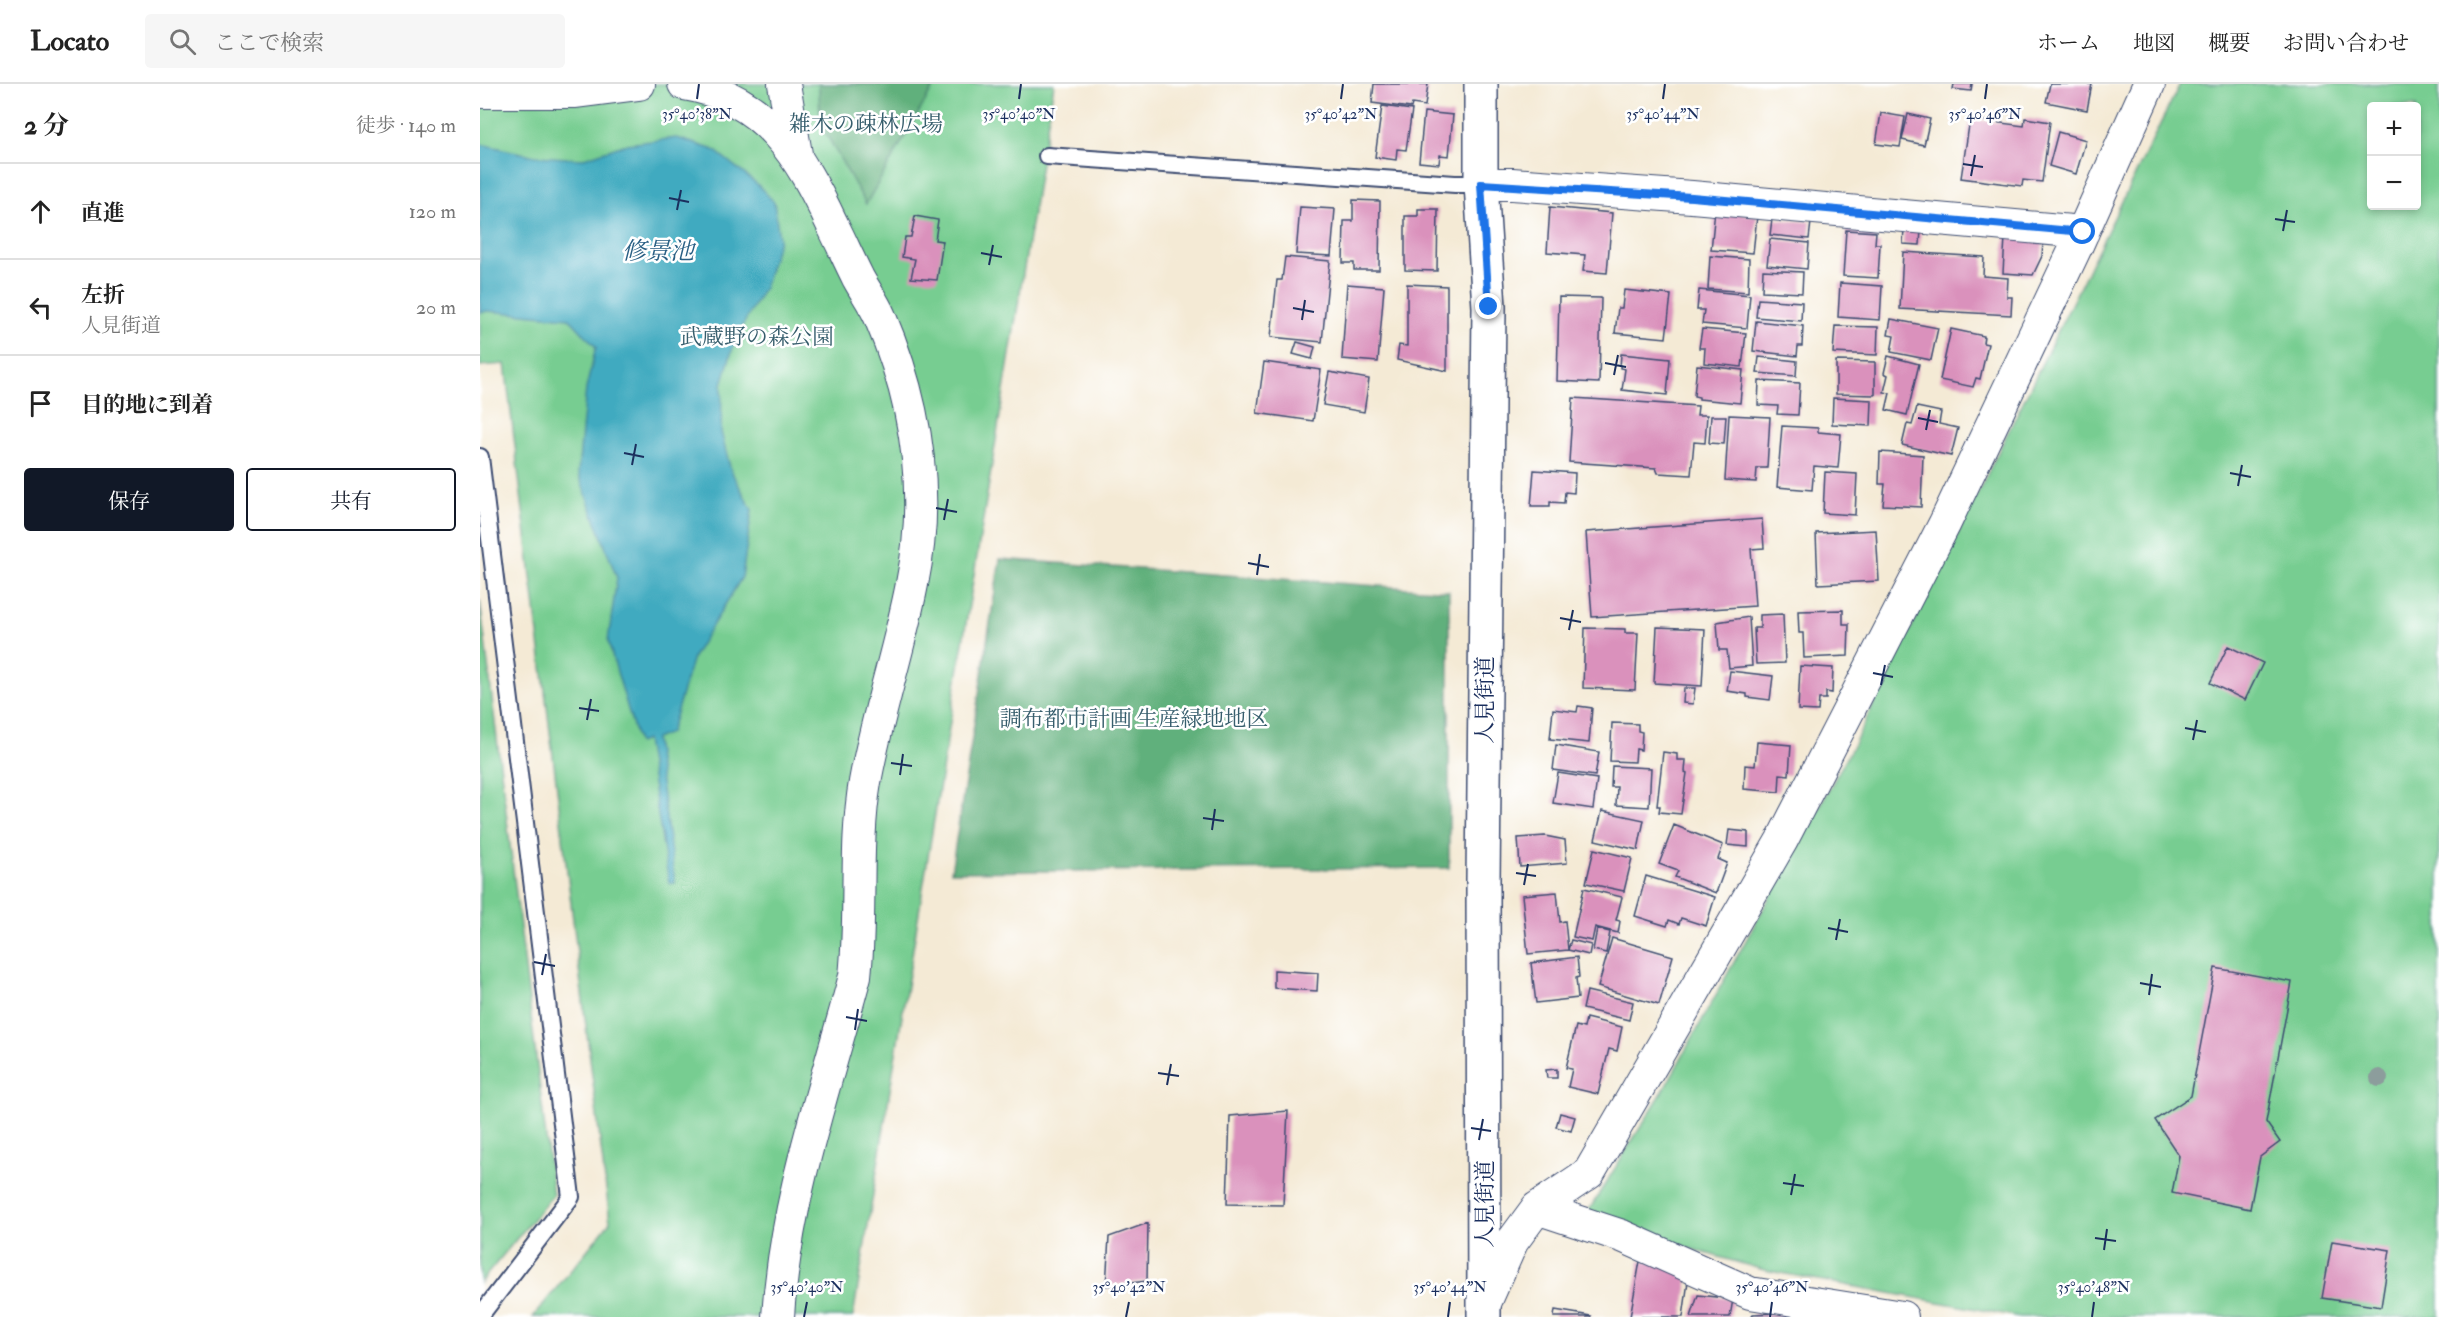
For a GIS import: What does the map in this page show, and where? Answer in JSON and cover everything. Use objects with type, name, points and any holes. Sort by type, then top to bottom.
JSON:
[{"type":"main road","name":"人見街道","points":[[1478,1312],[1489,307],[1481,184],[1482,84]]},
{"type":"street","points":[[480,92],[530,94],[576,92],[639,84]]},
{"type":"street","points":[[684,84],[719,93],[755,114],[776,131],[796,155],[813,184],[878,314],[896,360],[914,423],[921,471],[920,513],[913,583],[865,783],[858,864],[859,941],[855,976],[793,1201],[780,1274],[778,1317]]},
{"type":"street","points":[[784,84],[796,155]]},
{"type":"street","points":[[1478,1312],[1512,1242],[1537,1208],[1589,1173],[1782,840],[1945,523],[2083,232],[2150,84]]},
{"type":"street","points":[[1481,184],[1692,197],[2083,232]]},
{"type":"street","points":[[1537,1208],[1622,1236],[1750,1293],[1902,1317]]},
{"type":"lane","points":[[1047,156],[1421,182],[1481,184]]},
{"type":"lane","points":[[480,457],[571,1197],[480,1316]]},
{"type":"green space","name":"武蔵野の森公園","points":[[480,84],[1054,84],[853,1317],[533,1317],[610,1222],[505,364],[480,366]]},
{"type":"green space","name":"雑木の疎林広場","points":[[819,84],[935,84],[866,204],[820,123]]},
{"type":"green space","points":[[2180,84],[2439,84],[2439,1317],[2020,1317],[1764,1270],[1584,1218],[1663,1091],[1854,744]]},
{"type":"green space","name":"調布都市計画 生産緑地地区","points":[[1000,559],[1449,591],[1449,868],[951,872]]},
{"type":"green space","points":[[480,600],[553,1195],[480,1283]]},
{"type":"water","name":"修景池","points":[[677,138],[714,150],[757,184],[774,202],[779,239],[764,288],[736,337],[722,384],[721,432],[731,471],[752,510],[742,577],[693,657],[670,733],[655,739],[675,883],[669,883],[646,740],[638,743],[608,641],[617,578],[578,473],[586,389],[596,347],[569,318],[487,311],[480,313],[480,144],[535,156],[581,159],[627,144]]},
{"type":"building","points":[[1374,84],[1428,84],[1425,106],[1412,104],[1411,108],[1372,103]]},
{"type":"building","points":[[1954,84],[1972,84],[1971,91],[1953,89]]},
{"type":"building","points":[[2050,84],[2092,84],[2087,110],[2046,102]]},
{"type":"building","points":[[1382,106],[1412,110],[1406,150],[1397,149],[1396,160],[1375,157]]},
{"type":"building","points":[[1424,112],[1453,115],[1449,156],[1440,155],[1439,164],[1419,162]]},
{"type":"building","points":[[1881,113],[1905,117],[1900,147],[1876,144]]},
{"type":"building","points":[[1908,114],[1930,119],[1924,145],[1902,140]]},
{"type":"building","points":[[2025,118],[2050,122],[2042,182],[2023,180],[2022,186],[1961,178],[1970,119],[2024,126]]},
{"type":"building","points":[[2058,132],[2086,140],[2076,174],[2049,166]]},
{"type":"building","points":[[1353,200],[1380,201],[1379,270],[1354,270],[1354,263],[1343,263],[1344,221],[1353,221]]},
{"type":"building","points":[[1300,207],[1335,209],[1331,256],[1296,254]]},
{"type":"building","points":[[1550,207],[1612,213],[1607,273],[1583,271],[1585,255],[1547,252]]},
{"type":"building","points":[[1418,209],[1438,209],[1437,271],[1405,270],[1405,216],[1418,216]]},
{"type":"building","points":[[1715,210],[1757,216],[1753,253],[1711,250]]},
{"type":"building","points":[[915,216],[938,220],[935,240],[943,241],[937,280],[911,278],[915,259],[902,257],[905,237],[911,237]]},
{"type":"building","points":[[1772,219],[1811,222],[1809,239],[1770,235]]},
{"type":"building","points":[[1904,228],[1921,229],[1920,245],[1903,244]]},
{"type":"building","points":[[1846,230],[1876,232],[1875,244],[1880,244],[1878,278],[1843,276]]},
{"type":"building","points":[[2005,237],[2043,242],[2042,256],[2033,275],[2003,273]]},
{"type":"building","points":[[1770,239],[1809,243],[1807,269],[1767,265]]},
{"type":"building","points":[[1903,252],[1984,257],[1983,276],[2008,278],[2007,297],[2012,297],[2011,315],[1900,309]]},
{"type":"building","points":[[1710,256],[1749,259],[1748,292],[1708,289]]},
{"type":"building","points":[[1285,257],[1330,261],[1322,342],[1271,337],[1277,280],[1282,280]]},
{"type":"building","points":[[1763,270],[1803,272],[1802,293],[1762,291]]},
{"type":"building","points":[[1840,283],[1882,286],[1880,320],[1838,317]]},
{"type":"building","points":[[1347,284],[1384,287],[1378,362],[1342,359]]},
{"type":"building","points":[[1407,284],[1447,286],[1447,371],[1397,360],[1399,345],[1407,346]]},
{"type":"building","points":[[1624,290],[1671,295],[1666,338],[1615,333],[1618,308],[1622,308]]},
{"type":"building","points":[[1699,290],[1750,295],[1747,328],[1702,324],[1704,310],[1697,310]]},
{"type":"building","points":[[1559,297],[1601,298],[1599,383],[1557,381]]},
{"type":"building","points":[[1758,299],[1802,302],[1801,321],[1756,317]]},
{"type":"building","points":[[1891,319],[1938,328],[1931,360],[1891,352],[1894,336],[1888,335]]},
{"type":"building","points":[[1756,321],[1803,326],[1802,346],[1798,346],[1797,356],[1753,351]]},
{"type":"building","points":[[1835,326],[1878,327],[1877,355],[1833,353]]},
{"type":"building","points":[[1702,329],[1746,333],[1742,367],[1704,363],[1705,348],[1699,348]]},
{"type":"building","points":[[1951,329],[1984,336],[1983,343],[1988,344],[1980,379],[1976,378],[1973,387],[1940,380]]},
{"type":"building","points":[[1297,342],[1315,347],[1312,359],[1293,354]]},
{"type":"building","points":[[1621,354],[1670,359],[1667,395],[1622,390],[1625,369],[1620,368]]},
{"type":"building","points":[[1888,356],[1919,364],[1907,415],[1886,410],[1890,393],[1884,392],[1888,375],[1884,373]]},
{"type":"building","points":[[1759,357],[1797,361],[1796,376],[1757,373]]},
{"type":"building","points":[[1836,361],[1875,362],[1875,395],[1836,394]]},
{"type":"building","points":[[1264,362],[1321,370],[1313,421],[1257,413]]},
{"type":"building","points":[[1697,365],[1743,370],[1740,403],[1699,399],[1694,396]]},
{"type":"building","points":[[1329,372],[1369,379],[1364,412],[1323,405]]},
{"type":"building","points":[[1759,381],[1800,383],[1798,415],[1777,414],[1778,406],[1758,405]]},
{"type":"building","points":[[1573,398],[1698,406],[1697,415],[1707,415],[1705,443],[1694,442],[1691,475],[1658,473],[1656,468],[1569,462]]},
{"type":"building","points":[[1833,398],[1872,400],[1871,426],[1832,424]]},
{"type":"building","points":[[1917,407],[1941,412],[1939,424],[1958,428],[1951,456],[1902,445],[1907,424],[1912,425]]},
{"type":"building","points":[[1729,415],[1770,417],[1767,468],[1757,468],[1756,482],[1725,480]]},
{"type":"building","points":[[1711,416],[1726,416],[1724,444],[1709,443]]},
{"type":"building","points":[[1782,426],[1818,428],[1818,432],[1841,434],[1838,468],[1814,466],[1812,490],[1777,487]]},
{"type":"building","points":[[1880,452],[1923,455],[1921,507],[1883,505],[1885,484],[1879,484]]},
{"type":"building","points":[[1534,470],[1575,473],[1574,493],[1565,492],[1564,503],[1550,502],[1550,506],[1531,506]]},
{"type":"building","points":[[1825,472],[1857,474],[1855,515],[1823,513]]},
{"type":"building","points":[[1762,519],[1764,548],[1751,549],[1755,606],[1592,617],[1586,532]]},
{"type":"building","points":[[1876,530],[1879,581],[1818,584],[1816,533]]},
{"type":"building","points":[[1843,610],[1843,624],[1849,624],[1848,656],[1804,658],[1803,633],[1799,633],[1798,611]]},
{"type":"building","points":[[1783,614],[1785,663],[1756,664],[1754,628],[1760,628],[1760,615]]},
{"type":"building","points":[[1749,617],[1752,666],[1729,668],[1727,650],[1719,650],[1717,622]]},
{"type":"building","points":[[1657,627],[1705,629],[1702,686],[1654,683]]},
{"type":"building","points":[[1585,628],[1625,629],[1625,633],[1638,633],[1635,690],[1583,688]]},
{"type":"building","points":[[2228,646],[2263,663],[2245,700],[2210,683]]},
{"type":"building","points":[[1800,666],[1833,668],[1832,693],[1826,692],[1826,699],[1819,699],[1818,711],[1798,710]]},
{"type":"building","points":[[1730,671],[1773,676],[1770,700],[1727,691]]},
{"type":"building","points":[[1684,688],[1695,688],[1693,704],[1683,703]]},
{"type":"building","points":[[1578,706],[1592,708],[1589,743],[1550,739],[1553,709],[1577,712]]},
{"type":"building","points":[[1612,723],[1638,724],[1638,731],[1642,732],[1641,750],[1636,749],[1635,762],[1610,761]]},
{"type":"building","points":[[1757,742],[1791,745],[1789,775],[1780,774],[1779,792],[1744,789],[1745,765],[1755,766]]},
{"type":"building","points":[[1556,745],[1599,752],[1595,776],[1553,770]]},
{"type":"building","points":[[1663,752],[1677,754],[1677,760],[1686,760],[1685,772],[1687,773],[1681,814],[1659,812],[1660,806],[1657,806]]},
{"type":"building","points":[[1612,766],[1651,768],[1649,807],[1616,805],[1617,787],[1611,787]]},
{"type":"building","points":[[1558,773],[1597,779],[1593,809],[1553,803]]},
{"type":"building","points":[[1602,811],[1644,820],[1638,850],[1595,840]]},
{"type":"building","points":[[1674,825],[1723,845],[1718,859],[1727,863],[1716,893],[1675,877],[1678,871],[1659,864]]},
{"type":"building","points":[[1729,830],[1748,832],[1748,847],[1727,845]]},
{"type":"building","points":[[1545,836],[1565,840],[1567,863],[1520,867],[1518,838]]},
{"type":"building","points":[[1594,849],[1632,858],[1624,891],[1586,883]]},
{"type":"building","points":[[1646,876],[1715,897],[1706,926],[1681,918],[1679,924],[1669,920],[1667,926],[1635,916]]},
{"type":"building","points":[[1584,888],[1622,897],[1616,920],[1620,921],[1618,933],[1595,927],[1592,941],[1573,937]]},
{"type":"building","points":[[1557,892],[1560,922],[1565,921],[1568,950],[1528,954],[1522,895]]},
{"type":"building","points":[[1597,929],[1610,932],[1606,953],[1593,950]]},
{"type":"building","points":[[1612,938],[1673,956],[1659,1005],[1598,987]]},
{"type":"building","points":[[1571,940],[1591,945],[1589,955],[1568,950]]},
{"type":"building","points":[[1577,957],[1578,998],[1536,1003],[1531,963]]},
{"type":"building","points":[[2215,968],[2292,982],[2266,1122],[2280,1142],[2260,1157],[2250,1209],[2172,1193],[2179,1156],[2155,1120],[2191,1096]]},
{"type":"building","points":[[1274,970],[1318,973],[1317,991],[1274,988]]},
{"type":"building","points":[[1587,991],[1633,1002],[1629,1020],[1583,1009]]},
{"type":"building","points":[[1586,1018],[1622,1027],[1617,1051],[1609,1049],[1598,1094],[1568,1087],[1572,1069],[1566,1068],[1576,1026],[1584,1028]]},
{"type":"building","points":[[1557,1069],[1557,1078],[1547,1078],[1546,1070]]},
{"type":"building","points":[[1288,1111],[1283,1205],[1227,1204],[1230,1116]]},
{"type":"building","points":[[1560,1113],[1575,1117],[1571,1131],[1556,1127]]},
{"type":"building","points":[[1148,1223],[1147,1281],[1106,1286],[1109,1237]]},
{"type":"building","points":[[2332,1241],[2390,1250],[2381,1307],[2322,1298]]},
{"type":"building","points":[[1640,1261],[1690,1267],[1683,1317],[1630,1317]]},
{"type":"building","points":[[1698,1295],[1733,1299],[1730,1317],[1691,1317]]},
{"type":"building","points":[[1555,1310],[1591,1316],[1554,1317]]},
{"type":"building","points":[[1781,1313],[1812,1317],[1752,1317],[1753,1314]]},
{"type":"route","points":[[1489,307],[1481,184],[1512,184],[1692,197],[2083,232]]}]
